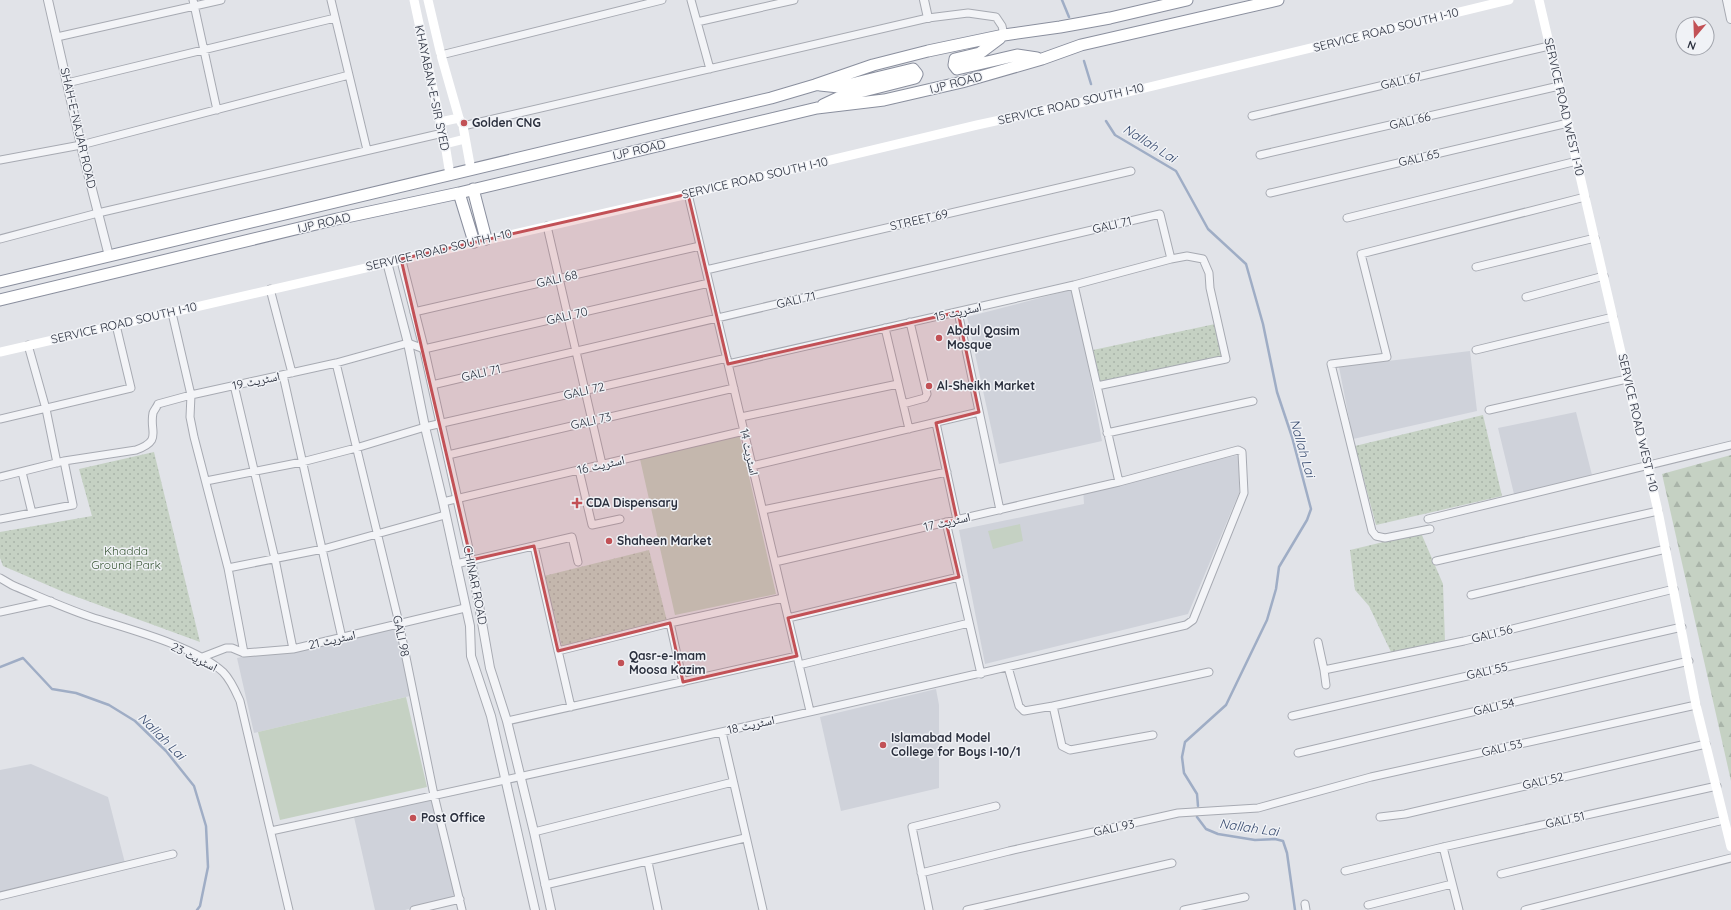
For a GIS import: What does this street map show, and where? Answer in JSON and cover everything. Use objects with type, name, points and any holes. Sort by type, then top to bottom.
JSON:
[{"type":"highway","name":"IJP ROAD","points":[[0,282],[771,98],[873,65],[1004,35],[1060,28],[1187,0]]},
{"type":"highway","name":"IJP ROAD","points":[[0,300],[337,219],[459,193],[816,108],[884,100],[962,82],[1042,59],[1063,51],[1119,36],[1278,0]]},
{"type":"highway","points":[[1004,35],[980,53],[954,59],[956,69],[1017,55],[1042,59]]},
{"type":"highway","points":[[815,85],[839,87],[913,69],[917,74],[913,79],[840,97],[816,108]]},
{"type":"highway","points":[[473,189],[486,239]]},
{"type":"highway","points":[[459,193],[474,242]]},
{"type":"main road","name":"KHAYABAN-E-SIR SYED","points":[[414,0],[443,133],[450,175]]},
{"type":"main road","name":"KHAYABAN-E-SIR SYED","points":[[428,0],[441,55],[461,122],[471,170]]},
{"type":"main road","name":"SERVICE ROAD SOUTH I-10","points":[[0,352],[486,239],[688,194],[977,125],[1124,93],[1509,0]]},
{"type":"main road","name":"SERVICE ROAD WEST I-10","points":[[1539,0],[1648,466],[1689,661],[1696,705],[1731,847]]},
{"type":"main road","points":[[440,122],[461,122]]},
{"type":"main road","points":[[445,144],[465,139]]},
{"type":"street","name":"SHAH-E-NAJAR ROAD","points":[[48,0],[109,256]]},
{"type":"street","points":[[56,37],[194,3],[221,0]]},
{"type":"street","points":[[331,0],[367,150]]},
{"type":"street","points":[[441,55],[630,4],[662,0]]},
{"type":"street","points":[[691,0],[710,69]]},
{"type":"street","points":[[697,22],[794,0]]},
{"type":"street","points":[[924,0],[928,18]]},
{"type":"street","points":[[1727,0],[1731,19]]},
{"type":"street","points":[[194,3],[216,110]]},
{"type":"street","points":[[461,122],[710,69],[928,18],[968,13],[996,17],[1002,26],[1004,35]]},
{"type":"street","points":[[67,83],[335,18]]},
{"type":"street","name":"GALI 67","points":[[1252,116],[1549,46]]},
{"type":"street","points":[[0,160],[82,145],[349,75]]},
{"type":"street","name":"GALI 66","points":[[1260,155],[1559,86]]},
{"type":"street","name":"GALI 65","points":[[1270,193],[1568,123]]},
{"type":"street","points":[[0,239],[98,213],[443,133]]},
{"type":"street","points":[[1347,218],[1577,161]]},
{"type":"street","name":"STREET 69","points":[[706,270],[1131,171]]},
{"type":"street","name":"اسٹریٹ 14","points":[[688,194],[810,711]]},
{"type":"street","points":[[1430,529],[1385,538],[1376,536],[1372,531],[1340,404],[1331,364],[1387,356],[1361,254],[1585,197]]},
{"type":"street","name":"GALI 71","points":[[432,385],[1160,214],[1170,259]]},
{"type":"street","points":[[547,226],[602,464]]},
{"type":"street","points":[[1476,267],[1595,238]]},
{"type":"street","name":"GALI 68","points":[[414,312],[700,246]]},
{"type":"street","name":"اسٹریٹ 15","points":[[727,361],[958,312],[1074,285],[1170,259],[1187,256],[1203,259],[1207,268],[1226,359],[1097,386]]},
{"type":"street","name":"CHINAR ROAD","points":[[401,259],[424,349],[471,560],[490,668],[507,722],[521,777],[551,910]]},
{"type":"street","name":"CHINAR ROAD","points":[[387,262],[408,343],[425,427],[470,626],[471,656],[490,716],[535,910]]},
{"type":"street","points":[[1526,297],[1604,276]]},
{"type":"street","name":"GALI 70","points":[[424,349],[709,283]]},
{"type":"street","points":[[1074,285],[1119,482]]},
{"type":"street","points":[[270,289],[292,373]]},
{"type":"street","points":[[958,312],[1000,510]]},
{"type":"street","points":[[172,313],[191,395],[190,416],[199,460],[206,481],[228,568],[244,654]]},
{"type":"street","points":[[1476,350],[1613,317]]},
{"type":"street","points":[[903,404],[925,398],[927,394],[910,322]]},
{"type":"street","points":[[0,419],[131,388],[116,325]]},
{"type":"street","points":[[885,328],[909,429]]},
{"type":"street","points":[[408,343],[424,349]]},
{"type":"street","name":"اسٹریٹ 19","points":[[61,462],[136,450],[148,446],[153,437],[154,413],[158,404],[191,395],[336,363],[408,343]]},
{"type":"street","points":[[0,519],[73,505],[28,345]]},
{"type":"street","name":"GALI 72","points":[[206,481],[302,462],[356,448],[425,427],[441,425],[585,391],[727,361]]},
{"type":"street","name":"GALI 98","points":[[336,363],[399,623],[434,795],[462,910]]},
{"type":"street","points":[[283,375],[342,638]]},
{"type":"street","points":[[1489,410],[1627,379]]},
{"type":"street","points":[[741,418],[898,384]]},
{"type":"street","points":[[234,386],[275,559],[293,649]]},
{"type":"street","name":"GALI 73","points":[[448,455],[734,388]]},
{"type":"street","points":[[1108,433],[1253,401]]},
{"type":"street","points":[[752,466],[979,412]]},
{"type":"street","points":[[936,423],[957,520]]},
{"type":"street","name":"اسٹریٹ 16","points":[[443,502],[744,432]]},
{"type":"street","points":[[1428,520],[1731,445]]},
{"type":"street","name":"اسٹریٹ 17","points":[[775,562],[1119,482],[1238,450],[1242,452],[1244,493],[1193,620],[1190,623]]},
{"type":"street","points":[[0,477],[61,462]]},
{"type":"street","points":[[579,470],[592,525],[620,519]]},
{"type":"street","points":[[22,472],[32,513]]},
{"type":"street","points":[[763,510],[947,472]]},
{"type":"street","points":[[1436,561],[1658,511]]},
{"type":"street","points":[[228,568],[323,549],[445,515]]},
{"type":"street","points":[[946,522],[981,674]]},
{"type":"street","points":[[456,564],[572,537],[578,562]]},
{"type":"street","points":[[534,546],[571,707]]},
{"type":"street","points":[[1471,596],[1666,549]]},
{"type":"street","points":[[788,618],[959,577]]},
{"type":"street","name":"اسٹریٹ 23","points":[[0,578],[12,585],[90,617],[130,629],[182,649],[211,663],[224,673],[240,701],[289,910]]},
{"type":"street","name":"GALI 56","points":[[1324,670],[1464,641],[1674,589]]},
{"type":"street","points":[[558,651],[783,598]]},
{"type":"street","points":[[0,612],[51,601]]},
{"type":"street","name":"اسٹریٹ 21","points":[[200,658],[226,648],[232,648],[244,654],[293,649],[465,608]]},
{"type":"street","points":[[799,665],[969,623]]},
{"type":"street","name":"اسٹریٹ 18","points":[[271,832],[981,674],[1190,623]]},
{"type":"street","points":[[670,624],[683,682]]},
{"type":"street","name":"GALI 55","points":[[1292,716],[1682,627]]},
{"type":"street","points":[[1318,642],[1326,685]]},
{"type":"street","points":[[507,722],[797,656]]},
{"type":"street","name":"GALI 54","points":[[1298,753],[1689,661]]},
{"type":"street","points":[[1008,667],[1021,709],[1028,711],[1209,672]]},
{"type":"street","name":"GALI 53","points":[[1309,795],[1371,777],[1696,705]]},
{"type":"street","points":[[1053,706],[1062,746],[1070,750],[1153,735]]},
{"type":"street","points":[[722,732],[745,838],[763,910]]},
{"type":"street","name":"GALI 52","points":[[1380,817],[1405,814],[1706,744]]},
{"type":"street","points":[[534,832],[733,782]]},
{"type":"street","name":"GALI 51","points":[[1345,871],[1444,847],[1717,786]]},
{"type":"street","name":"GALI 93","points":[[921,873],[1009,851],[1178,814],[1258,808],[1309,795]]},
{"type":"street","points":[[929,910],[912,827],[996,806]]},
{"type":"street","points":[[1501,874],[1724,820]]},
{"type":"street","points":[[546,886],[745,838]]},
{"type":"street","points":[[1444,847],[1459,910]]},
{"type":"street","points":[[0,896],[173,854]]},
{"type":"street","points":[[1525,910],[1731,858]]},
{"type":"street","points":[[648,862],[658,910]]},
{"type":"street","points":[[967,910],[1172,863]]},
{"type":"street","points":[[1368,905],[1452,884]]},
{"type":"street","points":[[1185,910],[1245,897]]},
{"type":"street","points":[[414,910],[460,899]]},
{"type":"highlighted area","points":[[688,194],[728,364],[958,312],[979,412],[936,423],[957,520],[946,522],[959,577],[788,618],[797,656],[683,682],[670,623],[558,651],[534,546],[471,560],[401,259]]},
{"type":"shaded area","points":[[1074,289],[1102,441],[999,464],[967,317]]},
{"type":"shaded area","points":[[1470,351],[1477,411],[1353,439],[1339,367]]},
{"type":"shaded area","points":[[1576,412],[1592,475],[1514,494],[1498,428]]},
{"type":"shaded area","points":[[1239,455],[1239,493],[1188,614],[985,664],[959,530],[1084,504],[1083,488]]},
{"type":"shaded area","points":[[395,623],[410,696],[254,733],[237,658]]},
{"type":"shaded area","name":"Islamabad Model College for Boys I-10/1","points":[[936,689],[939,705],[939,788],[841,811],[820,717]]},
{"type":"shaded area","points":[[31,764],[108,797],[125,863],[0,893],[0,770]]},
{"type":"shaded area","points":[[432,799],[457,897],[405,910],[375,910],[354,817]]},
{"type":"green space","points":[[1215,324],[1223,356],[1100,382],[1093,350]]},
{"type":"green space","points":[[1483,415],[1502,496],[1376,525],[1355,446]]},
{"type":"green space","points":[[739,433],[776,594],[675,615],[640,459]]},
{"type":"green space","name":"Khadda Ground Park","points":[[154,452],[200,642],[66,593],[3,566],[0,558],[0,532],[92,516],[79,469]]},
{"type":"green space","points":[[1731,455],[1731,781],[1662,474]]},
{"type":"green space","points":[[1020,524],[1023,541],[993,549],[988,531]]},
{"type":"green space","points":[[1421,533],[1443,584],[1445,642],[1391,652],[1369,606],[1355,590],[1350,550]]},
{"type":"green space","points":[[649,550],[667,621],[562,646],[544,576]]},
{"type":"green space","points":[[406,697],[427,787],[280,820],[258,732]]},
{"type":"waterway","name":"Nallah Lai","points":[[1062,0],[1069,17]]},
{"type":"waterway","name":"Nallah Lai","points":[[1084,61],[1091,84]]},
{"type":"waterway","name":"Nallah Lai","points":[[1106,121],[1115,135],[1176,171],[1208,229],[1246,264],[1263,324],[1277,392],[1292,437],[1311,509],[1307,520],[1279,567],[1276,589],[1267,620],[1226,705],[1185,742],[1182,757],[1184,773],[1197,794],[1198,806]]},
{"type":"waterway","name":"Nallah Lai","points":[[0,667],[23,658],[52,689],[76,693],[109,705],[135,721],[166,751],[194,786],[206,826],[208,867],[200,906],[197,910]]},
{"type":"waterway","name":"Nallah Lai","points":[[1197,817],[1206,829],[1218,834],[1255,840],[1275,839],[1283,841],[1287,853],[1295,910]]},
{"type":"place","name":"Golden CNG","points":[[464,123]]},
{"type":"place","name":"Abdul Qasim Mosque","points":[[939,338]]},
{"type":"place","name":"Al-Sheikh Market","points":[[929,386]]},
{"type":"place","name":"CDA Dispensary","points":[[577,503]]},
{"type":"place","name":"Shaheen Market","points":[[609,541]]},
{"type":"place","name":"Qasr-e-Imam Moosa Kazim","points":[[621,663]]},
{"type":"place","name":"Islamabad Model College for Boys I-10/1","points":[[883,745]]},
{"type":"place","name":"Post Office","points":[[413,818]]}]
